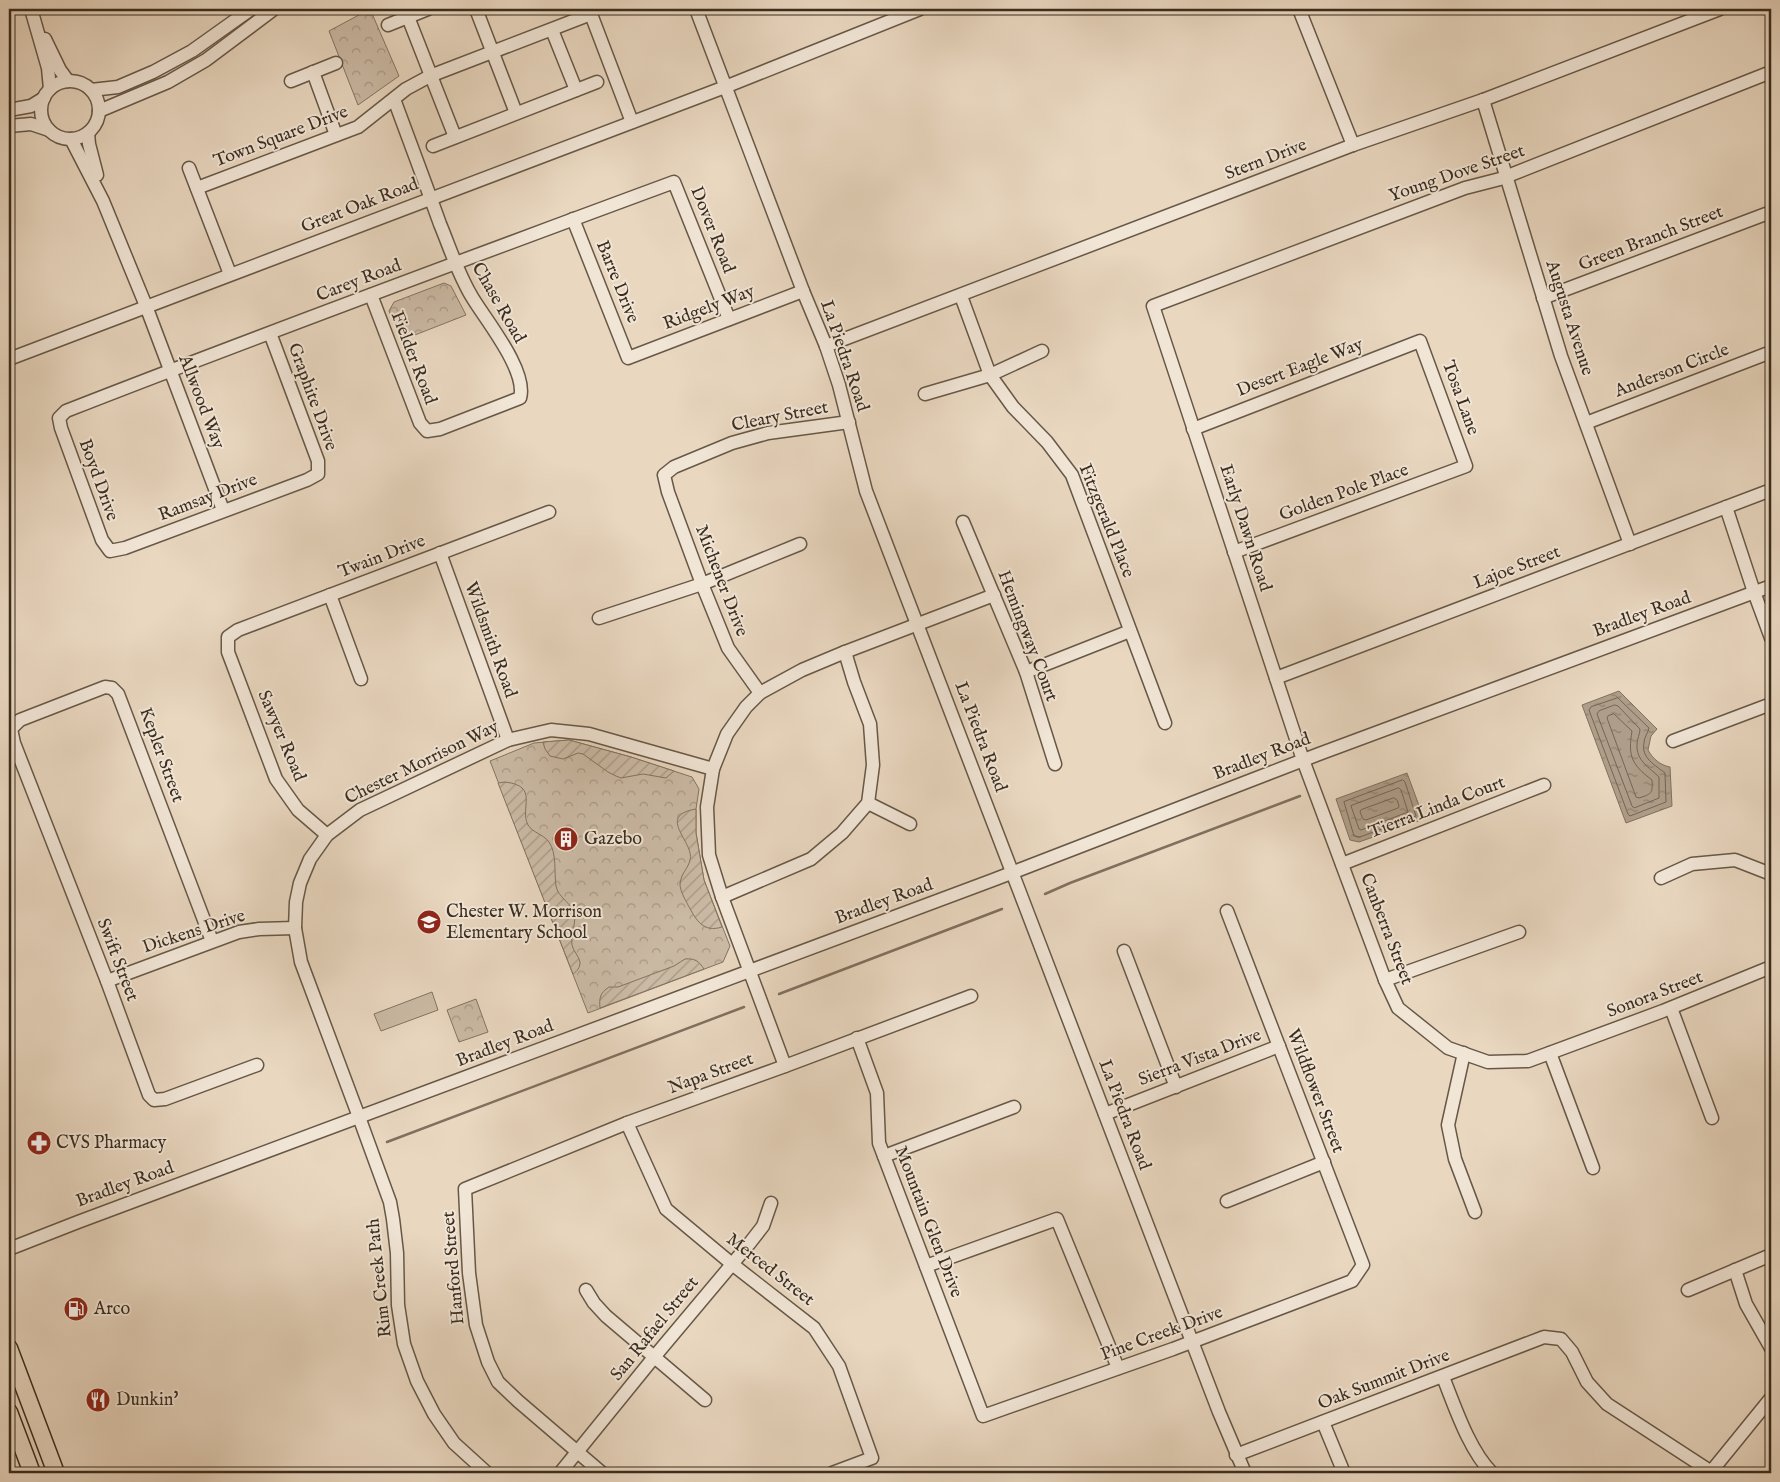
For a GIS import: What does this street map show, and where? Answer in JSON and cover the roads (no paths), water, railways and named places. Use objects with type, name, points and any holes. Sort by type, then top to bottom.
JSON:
[{"type":"main road","points":[[9,1348],[56,1473]]},
{"type":"main road","points":[[9,1412],[32,1471]]},
{"type":"street","points":[[31,9],[48,68],[47,94],[42,106],[42,115],[44,123],[49,130]]},
{"type":"street","points":[[91,90],[118,87],[153,72],[192,51],[251,9]]},
{"type":"street","points":[[99,111],[168,82],[206,60],[274,9]]},
{"type":"street","points":[[388,25],[428,9]]},
{"type":"street","points":[[476,9],[516,114]]},
{"type":"street","name":"La Piedra Road","points":[[696,9],[803,291],[826,346],[849,422],[866,491],[1192,1342],[1236,1455],[1245,1473]]},
{"type":"street","name":"Great Oak Road","points":[[9,359],[725,87],[920,9]]},
{"type":"street","points":[[1299,9],[1353,145]]},
{"type":"street","name":"Stern Drive","points":[[826,346],[1353,145],[1483,100],[1720,9]]},
{"type":"street","points":[[590,12],[632,122]]},
{"type":"street","name":"Town Square Drive","points":[[198,188],[358,127],[406,89],[430,76],[552,30],[590,12]]},
{"type":"street","points":[[408,17],[455,137]]},
{"type":"street","points":[[36,24],[68,82]]},
{"type":"street","points":[[552,30],[576,90]]},
{"type":"street","points":[[291,81],[336,63]]},
{"type":"street","points":[[313,72],[336,135]]},
{"type":"street","name":"Young Dove Street","points":[[1153,306],[1465,188],[1506,177],[1771,72]]},
{"type":"street","points":[[9,110],[31,106],[57,85],[68,82],[81,83],[91,90],[96,98],[99,111],[96,123],[88,133],[71,139],[58,136],[49,130],[31,124],[9,126]]},
{"type":"street","points":[[433,146],[597,82]]},
{"type":"street","name":"Chase Road","points":[[394,99],[456,264],[471,297],[498,334],[511,360],[521,387],[520,398],[440,429],[428,431]]},
{"type":"street","name":"Augusta Avenue","points":[[1483,100],[1561,356],[1630,544]]},
{"type":"street","points":[[88,133],[88,144],[104,201]]},
{"type":"street","points":[[71,139],[104,201]]},
{"type":"street","points":[[189,168],[230,274]]},
{"type":"street","name":"Carey Road","points":[[60,418],[66,411],[170,370],[674,182]]},
{"type":"street","name":"Dover Road","points":[[674,182],[729,319]]},
{"type":"street","name":"Allwood Way","points":[[104,201],[223,510]]},
{"type":"street","name":"Green Branch Street","points":[[1543,298],[1771,212]]},
{"type":"street","name":"Barre Drive","points":[[574,219],[628,358]]},
{"type":"street","name":"Ridgely Way","points":[[628,358],[803,291]]},
{"type":"street","name":"Fielder Road","points":[[370,295],[420,423],[428,431]]},
{"type":"street","name":"Fitzgerald Place","points":[[961,296],[990,375],[1013,407],[1047,442],[1072,475],[1165,723]]},
{"type":"street","name":"Early Dawn Road","points":[[1153,306],[1303,760]]},
{"type":"street","name":"Graphite Drive","points":[[270,333],[318,461],[318,474]]},
{"type":"street","name":"Desert Eagle Way","points":[[1193,429],[1420,341]]},
{"type":"street","name":"Tosa Lane","points":[[1420,341],[1466,466]]},
{"type":"street","points":[[925,394],[990,375],[1042,351]]},
{"type":"street","name":"Anderson Circle","points":[[1586,424],[1771,352]]},
{"type":"street","name":"Boyd Drive","points":[[60,418],[61,428],[102,540],[110,551]]},
{"type":"street","name":"Cleary Street","points":[[664,475],[674,467],[732,443],[768,433],[849,422]]},
{"type":"street","name":"Golden Pole Place","points":[[1234,552],[1466,466]]},
{"type":"street","name":"Ramsay Drive","points":[[110,551],[125,548],[307,480],[318,474]]},
{"type":"street","name":"Michener Drive","points":[[664,475],[668,492],[702,584],[728,648],[760,693]]},
{"type":"street","name":"Lajoe Street","points":[[1276,678],[1771,490]]},
{"type":"street","points":[[1726,507],[1771,638]]},
{"type":"street","name":"Twain Drive","points":[[228,637],[238,630],[549,512]]},
{"type":"street","name":"Hemingway Court","points":[[963,522],[1026,672],[1054,764]]},
{"type":"street","points":[[599,618],[702,584],[800,544]]},
{"type":"street","name":"Wildsmith Road","points":[[440,553],[508,740]]},
{"type":"street","name":"Bradley Road","points":[[9,1249],[1013,873],[1303,760],[1771,586]]},
{"type":"street","points":[[330,596],[361,679]]},
{"type":"street","points":[[785,1066],[722,897],[709,855],[707,806],[713,769],[727,734],[746,707],[760,693],[802,670],[994,596]]},
{"type":"street","points":[[1026,672],[1130,631]]},
{"type":"street","name":"Sawyer Road","points":[[228,637],[228,652],[276,779],[298,810],[327,835]]},
{"type":"street","points":[[722,897],[811,859],[842,833],[868,803],[873,765],[870,724],[845,652]]},
{"type":"street","name":"Kepler Street","points":[[11,729],[20,720],[105,687],[112,688],[118,694],[212,941]]},
{"type":"street","points":[[1673,741],[1771,704]]},
{"type":"street","name":"Swift Street","points":[[11,729],[14,743],[107,981],[149,1095],[154,1100],[165,1099],[256,1064]]},
{"type":"street","name":"Chester Morrison Way","points":[[359,1117],[301,962],[295,928],[296,902],[300,883],[310,859],[327,835],[360,810],[508,740],[551,730],[589,734],[713,769]]},
{"type":"street","name":"Canberra Street","points":[[1303,760],[1385,980],[1398,1008],[1448,1048],[1488,1062],[1528,1061],[1550,1053]]},
{"type":"street","name":"Tierra Linda Court","points":[[1342,864],[1544,785]]},
{"type":"street","points":[[868,803],[910,824]]},
{"type":"street","points":[[1661,878],[1692,864],[1735,860],[1771,874]]},
{"type":"street","name":"Wildflower Street","points":[[1227,911],[1363,1265],[1352,1281]]},
{"type":"street","name":"Dickens Drive","points":[[107,981],[240,932],[259,929],[295,928]]},
{"type":"street","points":[[1385,980],[1519,932]]},
{"type":"street","points":[[1124,951],[1176,1087]]},
{"type":"street","name":"Sonora Street","points":[[1550,1053],[1671,1008],[1771,967]]},
{"type":"street","name":"Napa Street","points":[[465,1189],[627,1123],[971,996]]},
{"type":"street","points":[[1671,1008],[1712,1118]]},
{"type":"street","name":"Mountain Glen Drive","points":[[857,1038],[877,1092],[879,1143],[983,1416]]},
{"type":"street","name":"Sierra Vista Drive","points":[[1105,1114],[1279,1046]]},
{"type":"street","points":[[1550,1053],[1592,1168]]},
{"type":"street","points":[[1464,1054],[1448,1125],[1455,1159],[1475,1212]]},
{"type":"street","points":[[884,1156],[1014,1107]]},
{"type":"street","name":"Rim Creek Path","points":[[359,1117],[390,1202],[394,1219],[400,1318],[404,1344],[412,1367],[423,1395],[446,1432],[487,1473]]},
{"type":"street","name":"Merced Street","points":[[627,1123],[666,1209],[732,1264],[814,1328],[839,1366],[872,1458],[832,1473]]},
{"type":"street","points":[[1227,1201],[1324,1162]]},
{"type":"street","name":"Hanford Street","points":[[465,1189],[469,1273],[476,1325],[488,1362],[498,1382],[602,1473]]},
{"type":"street","name":"San Rafael Street","points":[[560,1473],[763,1226],[771,1203]]},
{"type":"street","points":[[926,1266],[1057,1219],[1118,1368]]},
{"type":"street","points":[[1688,1290],[1771,1255]]},
{"type":"street","points":[[1735,1270],[1746,1304],[1771,1348]]},
{"type":"street","name":"Pine Creek Drive","points":[[983,1416],[1192,1342],[1352,1281]]},
{"type":"street","points":[[586,1290],[594,1303],[606,1316],[705,1400]]},
{"type":"street","name":"Oak Summit Drive","points":[[1236,1455],[1544,1337],[1561,1339],[1572,1352],[1587,1382],[1607,1404],[1712,1473]]},
{"type":"street","points":[[1443,1377],[1462,1425],[1485,1466],[1492,1473]]},
{"type":"street","points":[[1712,1473],[1771,1398]]},
{"type":"street","points":[[1324,1422],[1344,1473]]},
{"type":"water","points":[[1619,691],[1657,729],[1651,736],[1648,750],[1657,761],[1670,767],[1672,806],[1626,823],[1582,705]]},
{"type":"water","points":[[1407,773],[1424,819],[1359,842],[1350,840],[1336,799]]},
{"type":"waterway","points":[[1045,894],[1300,796]]},
{"type":"waterway","points":[[779,994],[1002,909]]},
{"type":"waterway","points":[[387,1142],[744,1007]]},
{"type":"place","name":"Gazebo","points":[[566,839]]},
{"type":"place","name":"Chester W. Morrison Elementary School","points":[[429,922]]},
{"type":"place","name":"CVS Pharmacy","points":[[39,1143]]},
{"type":"place","name":"Arco","points":[[76,1309]]},
{"type":"place","name":"Dunkin'","points":[[98,1400]]}]
